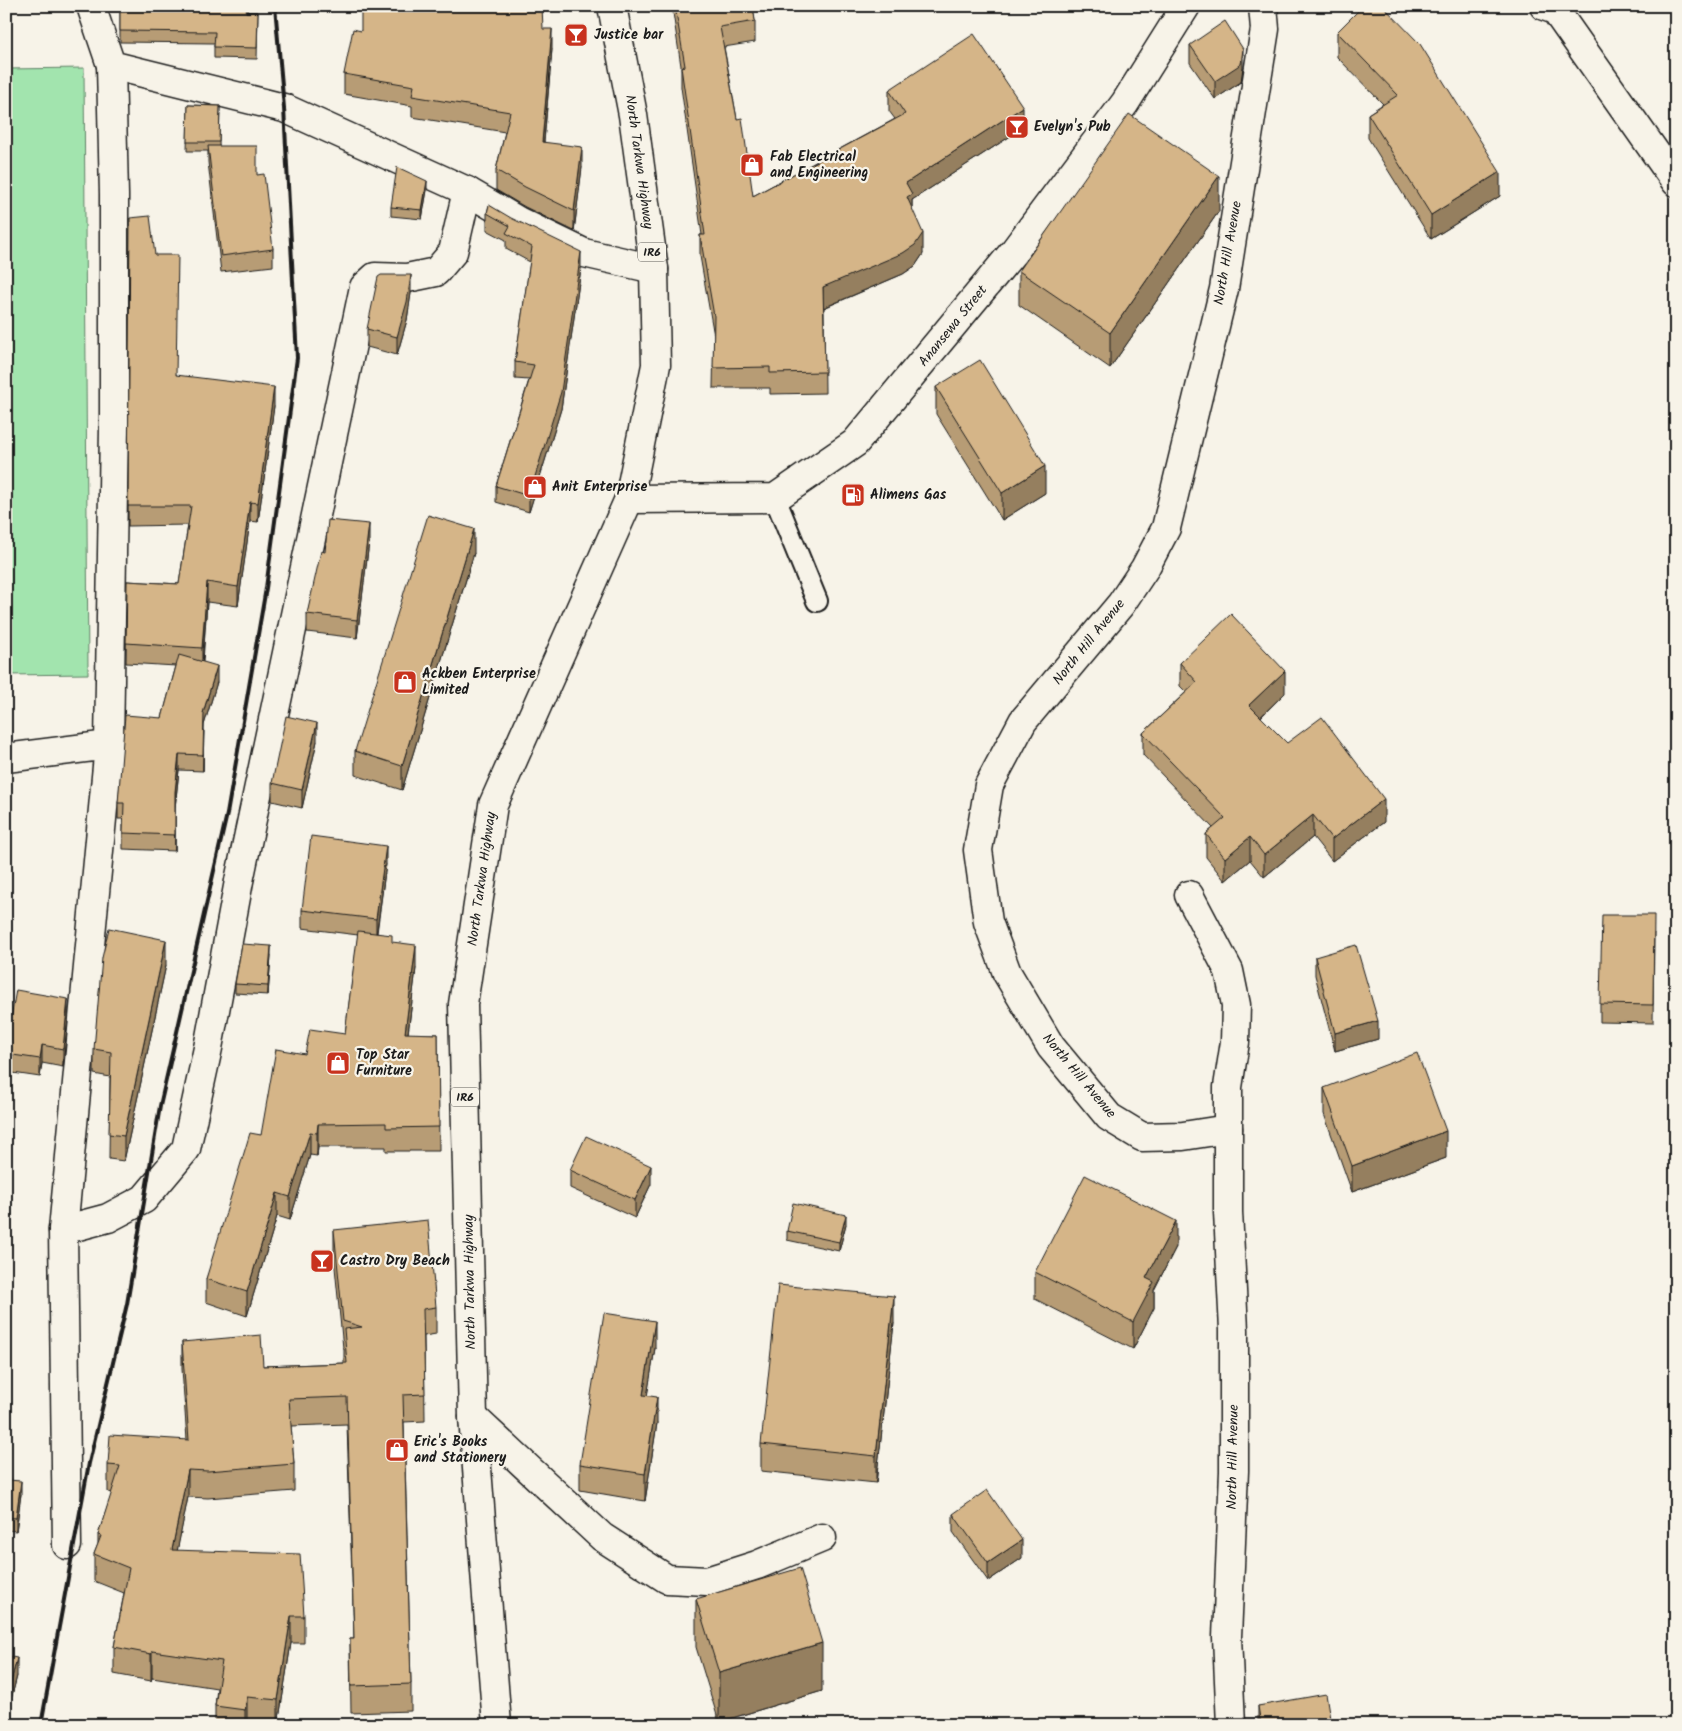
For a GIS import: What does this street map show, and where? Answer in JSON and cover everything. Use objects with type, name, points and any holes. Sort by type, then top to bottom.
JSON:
[{"type":"street","points":[[67,1545],[63,1230],[109,745],[114,426],[114,194],[111,65],[92,6]]},
{"type":"street","name":"North Tarkwa Highway","points":[[497,1725],[473,1417],[463,1004],[493,805],[629,498],[656,365],[654,269],[633,115],[612,6]]},
{"type":"street","name":"Anansewa Street","points":[[775,498],[855,444],[913,376],[1015,250],[1126,103],[1186,6]]},
{"type":"street","name":"North Hill Avenue","points":[[1228,1128],[1183,1136],[1142,1137],[1109,1117],[1051,1047],[1007,973],[988,922],[978,850],[989,785],[1023,721],[1121,604],[1145,568],[1166,528],[1224,289],[1265,29],[1263,6]]},
{"type":"street","points":[[1552,8],[1676,182]]},
{"type":"street","points":[[111,65],[284,108],[467,191],[518,221],[584,253],[654,269]]},
{"type":"street","points":[[63,1230],[108,1218],[144,1199],[186,1149],[208,1048],[239,881],[364,287],[375,277],[407,278],[436,272],[452,252],[467,191]]},
{"type":"street","points":[[629,498],[775,498]]},
{"type":"street","points":[[6,758],[109,745]]},
{"type":"street","name":"North Hill Avenue","points":[[1189,895],[1229,971],[1236,1005],[1235,1042],[1228,1087],[1228,1212],[1234,1330],[1234,1471],[1227,1637],[1231,1725]]},
{"type":"street","points":[[473,1417],[602,1537],[667,1579],[707,1581],[757,1565],[822,1538]]},
{"type":"lane","points":[[775,498],[817,601]]},
{"type":"green space","points":[[84,68],[88,674],[6,675],[6,69]]},
{"type":"building","points":[[120,6],[247,6],[246,12],[258,12],[257,48],[214,47],[215,32],[120,31]]},
{"type":"building","points":[[361,6],[542,6],[543,29],[552,29],[542,142],[582,147],[574,211],[525,187],[496,170],[510,112],[412,96],[414,86],[344,74],[353,29],[361,31]]},
{"type":"building","points":[[675,6],[753,6],[755,21],[720,27],[737,119],[742,118],[753,196],[905,114],[889,90],[974,34],[1023,107],[906,183],[912,194],[907,197],[923,233],[915,245],[903,253],[823,287],[825,372],[770,373],[770,367],[713,368],[714,316],[700,235],[705,235],[681,67],[685,66]]},
{"type":"building","points":[[1363,6],[1383,6],[1420,44],[1500,172],[1431,215],[1368,114],[1398,95],[1337,32]]},
{"type":"building","points":[[1225,21],[1243,49],[1241,64],[1215,81],[1190,45]]},
{"type":"building","points":[[188,105],[220,106],[219,142],[187,142]]},
{"type":"building","points":[[1129,114],[1219,176],[1110,333],[1019,271]]},
{"type":"building","points":[[208,146],[257,146],[257,175],[264,174],[273,249],[221,256]]},
{"type":"building","points":[[397,167],[427,181],[422,210],[391,207]]},
{"type":"building","points":[[489,205],[511,218],[581,252],[561,392],[529,496],[496,486],[534,365],[515,362],[532,247],[506,233],[510,226],[487,213]]},
{"type":"building","points":[[150,216],[155,255],[178,255],[176,375],[274,387],[258,503],[250,502],[238,587],[207,582],[202,648],[126,643],[127,581],[179,584],[191,506],[128,506],[130,218]]},
{"type":"building","points":[[381,275],[411,275],[407,302],[397,337],[367,329],[378,277]]},
{"type":"building","points":[[980,360],[1045,466],[1002,493],[936,387]]},
{"type":"building","points":[[1676,415],[1676,425],[1671,418]]},
{"type":"building","points":[[428,515],[474,529],[402,766],[355,751]]},
{"type":"building","points":[[328,520],[369,524],[357,620],[307,614],[321,551],[325,552]]},
{"type":"building","points":[[1231,614],[1285,671],[1249,705],[1287,743],[1322,717],[1384,799],[1332,839],[1313,815],[1264,855],[1250,837],[1225,858],[1206,834],[1225,818],[1143,733],[1197,682],[1180,663]]},
{"type":"building","points":[[179,655],[217,666],[203,713],[203,755],[179,754],[175,792],[175,835],[123,833],[124,803],[118,803],[125,715],[162,718]]},
{"type":"building","points":[[286,716],[317,723],[302,790],[272,783]]},
{"type":"building","points":[[311,836],[386,846],[376,919],[302,910]]},
{"type":"building","points":[[1602,915],[1654,915],[1653,1005],[1600,1004]]},
{"type":"building","points":[[109,928],[166,940],[124,1136],[109,1134],[111,1052],[94,1049],[102,958]]},
{"type":"building","points":[[358,931],[392,935],[392,942],[416,945],[405,1033],[438,1034],[439,1127],[386,1128],[386,1123],[318,1124],[317,1133],[310,1132],[290,1197],[277,1193],[247,1292],[206,1279],[250,1133],[261,1135],[276,1049],[305,1054],[310,1029],[345,1034]]},
{"type":"building","points":[[242,944],[271,946],[268,986],[235,984]]},
{"type":"building","points":[[1356,945],[1378,1021],[1335,1033],[1315,957]]},
{"type":"building","points":[[16,990],[68,999],[63,1049],[42,1045],[40,1059],[6,1054]]},
{"type":"building","points":[[1417,1053],[1446,1131],[1352,1166],[1324,1088]]},
{"type":"building","points":[[586,1136],[651,1166],[635,1200],[570,1170]]},
{"type":"building","points":[[1085,1175],[1176,1221],[1146,1278],[1154,1282],[1133,1322],[1035,1272]]},
{"type":"building","points":[[793,1203],[846,1215],[839,1242],[787,1231]]},
{"type":"building","points":[[428,1220],[436,1307],[423,1309],[425,1394],[403,1395],[411,1684],[351,1686],[350,1639],[354,1639],[347,1397],[289,1399],[294,1464],[208,1471],[188,1470],[172,1550],[300,1554],[304,1616],[291,1616],[278,1700],[247,1697],[245,1710],[215,1706],[222,1661],[152,1651],[151,1654],[114,1647],[129,1568],[94,1554],[101,1536],[98,1535],[120,1466],[108,1465],[110,1435],[189,1440],[182,1342],[261,1335],[263,1366],[347,1363],[344,1329],[362,1327],[343,1321],[334,1230]]},
{"type":"building","points":[[6,1228],[8,1228],[6,1249]]},
{"type":"building","points":[[778,1285],[894,1296],[876,1456],[761,1444]]},
{"type":"building","points":[[604,1313],[655,1321],[643,1395],[657,1397],[645,1474],[580,1464]]},
{"type":"building","points":[[6,1412],[11,1412],[8,1480],[21,1481],[16,1518],[6,1517]]},
{"type":"building","points":[[987,1490],[1022,1540],[988,1563],[953,1514]]},
{"type":"building","points":[[800,1568],[822,1643],[719,1673],[696,1599]]},
{"type":"building","points":[[6,1656],[17,1658],[9,1689],[6,1688]]},
{"type":"building","points":[[1326,1694],[1331,1725],[1261,1725],[1258,1706]]},
{"type":"building","points":[[104,1721],[121,1725],[103,1725]]},
{"type":"railway","points":[[41,1725],[89,1463],[127,1304],[160,1106],[227,814],[266,588],[297,358],[284,108],[275,6]]},
{"type":"place","name":"Justice bar","points":[[576,35]]},
{"type":"place","name":"Evelyn's Pub","points":[[1017,127]]},
{"type":"place","name":"Fab Electrical and Engineering","points":[[752,165]]},
{"type":"place","name":"Anit Enterprise","points":[[535,487]]},
{"type":"place","name":"Alimens Gas","points":[[853,495]]},
{"type":"place","name":"Ackben Enterprise Limited","points":[[405,682]]},
{"type":"place","name":"Top Star Furniture","points":[[338,1063]]},
{"type":"place","name":"Castro Dry Beach","points":[[322,1261]]},
{"type":"place","name":"Eric's Books and Stationery","points":[[397,1450]]}]
